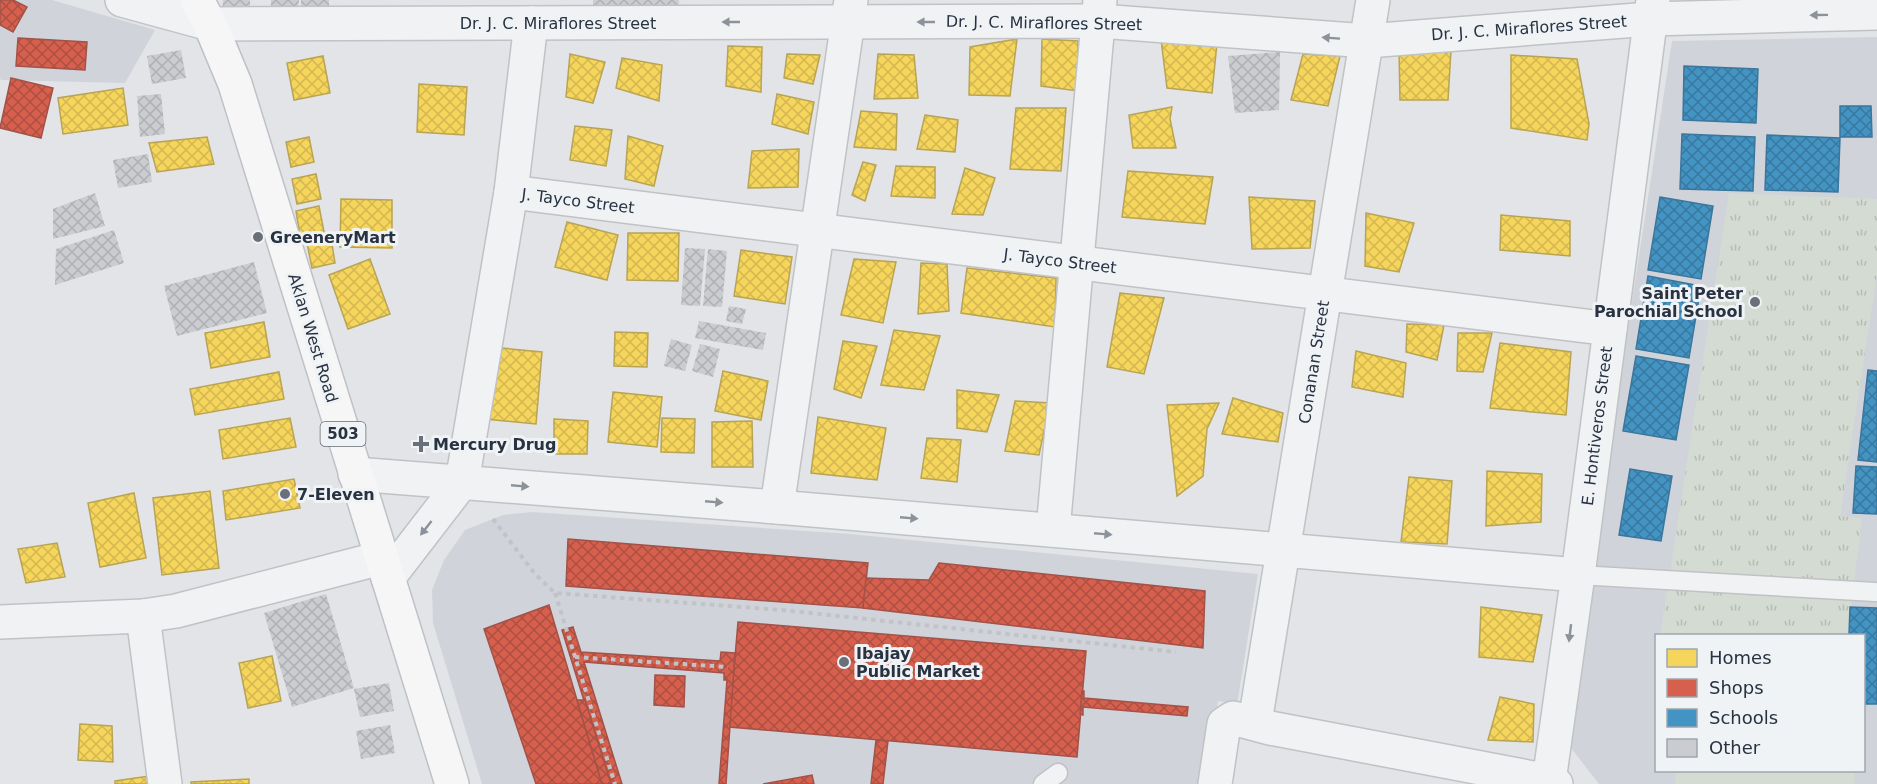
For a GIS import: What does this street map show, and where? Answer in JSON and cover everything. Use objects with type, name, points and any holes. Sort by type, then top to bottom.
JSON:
[{"type":"main road","name":"Aklan West Road","points":[[203,12],[235,84],[452,784]]},
{"type":"street","name":"Dr. J. C. Miraflores Street","points":[[122,0],[203,12],[531,23],[849,11],[1100,10],[1366,40],[1651,9],[1877,13]]},
{"type":"street","name":"Conanan Street","points":[[1251,722],[1256,716],[1284,551],[1373,0]]},
{"type":"street","name":"E. Hontiveros Street","points":[[1553,782],[1651,9]]},
{"type":"street","points":[[1053,530],[1100,10]]},
{"type":"street","points":[[777,507],[849,11]]},
{"type":"street","points":[[0,622],[143,616],[385,568],[462,482],[511,192],[531,23]]},
{"type":"street","name":"J. Tayco Street","points":[[511,192],[1610,329]]},
{"type":"street","points":[[355,474],[1578,574]]},
{"type":"street","points":[[143,616],[165,784]]},
{"type":"street","points":[[1215,784],[1224,724],[1233,718],[1270,728],[1553,782]]},
{"type":"lane","points":[[1578,574],[1875,592]]},
{"type":"path","points":[[462,482],[517,548],[535,574],[555,593],[615,784]]},
{"type":"path","points":[[555,593],[782,610],[1176,652]]},
{"type":"path","points":[[575,657],[728,667]]},
{"type":"shaded area","points":[[0,0],[52,0],[155,30],[125,83],[2,80],[0,79]]},
{"type":"shaded area","name":"Saint Peter Parochial School","points":[[1877,37],[1877,784],[1599,784],[1571,748],[1592,562],[1672,41]]},
{"type":"shaded area","name":"Ibajay Public Market","points":[[532,512],[850,534],[1258,574],[1237,705],[1218,701],[1209,784],[482,784],[433,623],[432,590],[444,560],[465,530],[503,515]]},
{"type":"green space","points":[[1729,193],[1877,199],[1877,274],[1840,516],[1862,518],[1849,634],[1660,634]]},
{"type":"green space","points":[[1676,772],[1855,772],[1854,784],[1675,784]]},
{"type":"building: Homes","points":[[1017,39],[1010,96],[969,95],[970,47]]},
{"type":"building: Homes","points":[[1042,39],[1078,41],[1078,91],[1041,86]]},
{"type":"building: Homes","points":[[1161,39],[1217,43],[1212,93],[1167,88]]},
{"type":"building: Homes","points":[[728,46],[762,47],[761,92],[726,86]]},
{"type":"building: Homes","points":[[1399,50],[1451,50],[1448,100],[1400,100]]},
{"type":"building: Homes","points":[[570,54],[605,62],[593,103],[566,97]]},
{"type":"building: Homes","points":[[787,54],[820,55],[813,84],[784,78]]},
{"type":"building: Homes","points":[[878,54],[914,55],[918,98],[874,99]]},
{"type":"building: Homes","points":[[1303,54],[1340,56],[1328,106],[1291,100]]},
{"type":"building: Homes","points":[[1511,55],[1577,59],[1589,124],[1587,140],[1511,128]]},
{"type":"building: Homes","points":[[323,56],[330,93],[294,100],[287,63]]},
{"type":"building: Homes","points":[[622,58],[662,65],[659,101],[616,88]]},
{"type":"building: Homes","points":[[419,84],[467,87],[464,135],[417,132]]},
{"type":"building: Homes","points":[[123,88],[128,125],[63,134],[58,98]]},
{"type":"building: Homes","points":[[777,94],[814,102],[808,134],[772,124]]},
{"type":"building: Homes","points":[[1172,107],[1170,119],[1176,148],[1133,148],[1129,115]]},
{"type":"building: Homes","points":[[1016,108],[1066,108],[1061,171],[1010,169]]},
{"type":"building: Homes","points":[[861,111],[897,114],[896,150],[854,147]]},
{"type":"building: Homes","points":[[925,115],[958,120],[955,152],[917,149]]},
{"type":"building: Homes","points":[[575,126],[612,130],[606,166],[570,160]]},
{"type":"building: Homes","points":[[628,136],[663,146],[654,186],[625,179]]},
{"type":"building: Homes","points":[[207,137],[214,164],[157,172],[149,143]]},
{"type":"building: Homes","points":[[309,137],[314,162],[291,167],[286,142]]},
{"type":"building: Homes","points":[[799,149],[798,187],[748,188],[752,151]]},
{"type":"building: Homes","points":[[863,162],[876,165],[865,201],[852,195]]},
{"type":"building: Homes","points":[[896,166],[935,167],[935,198],[891,196]]},
{"type":"building: Homes","points":[[965,168],[995,178],[983,215],[952,214]]},
{"type":"building: Homes","points":[[1128,171],[1213,177],[1205,224],[1122,217]]},
{"type":"building: Homes","points":[[316,174],[321,199],[297,204],[292,179]]},
{"type":"building: Homes","points":[[1249,197],[1315,201],[1310,248],[1252,249]]},
{"type":"building: Homes","points":[[341,199],[392,200],[392,248],[340,247]]},
{"type":"building: Homes","points":[[319,206],[324,232],[300,236],[296,211]]},
{"type":"building: Homes","points":[[1366,213],[1414,223],[1399,272],[1365,266]]},
{"type":"building: Homes","points":[[1501,215],[1570,221],[1570,256],[1500,250]]},
{"type":"building: Homes","points":[[567,222],[618,235],[607,280],[555,267]]},
{"type":"building: Homes","points":[[628,233],[679,233],[678,281],[627,280]]},
{"type":"building: Homes","points":[[331,238],[335,263],[312,268],[307,243]]},
{"type":"building: Homes","points":[[741,250],[792,257],[785,304],[734,296]]},
{"type":"building: Homes","points":[[370,259],[390,314],[348,329],[329,275]]},
{"type":"building: Homes","points":[[854,259],[896,262],[883,323],[841,315]]},
{"type":"building: Homes","points":[[921,263],[947,264],[949,311],[918,314]]},
{"type":"building: Homes","points":[[967,268],[1056,278],[1055,327],[961,313]]},
{"type":"building: Homes","points":[[1120,293],[1164,298],[1144,374],[1107,367]]},
{"type":"building: Homes","points":[[264,322],[270,357],[211,368],[205,333]]},
{"type":"building: Homes","points":[[1407,324],[1444,325],[1437,360],[1406,352]]},
{"type":"building: Homes","points":[[894,330],[940,336],[924,390],[881,385]]},
{"type":"building: Homes","points":[[615,332],[648,333],[647,367],[614,366]]},
{"type":"building: Homes","points":[[1458,333],[1492,333],[1483,372],[1457,371]]},
{"type":"building: Homes","points":[[843,341],[877,346],[861,398],[834,389]]},
{"type":"building: Homes","points":[[1500,343],[1571,352],[1566,415],[1490,408]]},
{"type":"building: Homes","points":[[491,347],[542,352],[536,424],[485,419]]},
{"type":"building: Homes","points":[[1356,351],[1406,363],[1403,397],[1352,387]]},
{"type":"building: Homes","points":[[723,371],[768,381],[761,420],[715,411]]},
{"type":"building: Homes","points":[[279,372],[284,399],[195,415],[190,389]]},
{"type":"building: Homes","points":[[957,390],[999,395],[987,432],[957,428]]},
{"type":"building: Homes","points":[[613,392],[662,397],[657,447],[608,442]]},
{"type":"building: Homes","points":[[1233,398],[1283,413],[1278,442],[1222,434]]},
{"type":"building: Homes","points":[[1015,401],[1050,403],[1039,455],[1005,451]]},
{"type":"building: Homes","points":[[1219,403],[1207,429],[1203,476],[1177,496],[1167,405]]},
{"type":"building: Homes","points":[[818,417],[886,428],[877,480],[811,473]]},
{"type":"building: Homes","points":[[290,418],[296,447],[223,459],[219,430]]},
{"type":"building: Homes","points":[[662,418],[695,419],[694,453],[661,452]]},
{"type":"building: Homes","points":[[554,419],[588,421],[587,454],[554,454]]},
{"type":"building: Homes","points":[[752,421],[753,467],[712,467],[712,422]]},
{"type":"building: Homes","points":[[927,438],[961,440],[957,482],[921,478]]},
{"type":"building: Homes","points":[[1487,471],[1542,474],[1541,522],[1486,526]]},
{"type":"building: Homes","points":[[1409,477],[1452,481],[1447,544],[1401,542]]},
{"type":"building: Homes","points":[[294,479],[300,508],[226,520],[223,491]]},
{"type":"building: Homes","points":[[210,491],[219,568],[162,575],[153,498]]},
{"type":"building: Homes","points":[[134,493],[146,558],[100,567],[88,503]]},
{"type":"building: Homes","points":[[57,543],[65,577],[26,583],[18,549]]},
{"type":"building: Homes","points":[[1481,607],[1542,615],[1533,662],[1479,657]]},
{"type":"building: Homes","points":[[272,656],[281,701],[248,708],[239,663]]},
{"type":"building: Homes","points":[[1500,697],[1534,704],[1533,742],[1488,740]]},
{"type":"building: Homes","points":[[80,724],[112,726],[113,762],[78,760]]},
{"type":"building: Homes","points":[[156,775],[156,784],[115,784],[115,781]]},
{"type":"building: Homes","points":[[249,779],[249,784],[191,784],[191,782]]},
{"type":"building: Shops","points":[[0,0],[13,0],[27,7],[13,32],[0,25]]},
{"type":"building: Shops","points":[[18,38],[87,42],[85,70],[16,66]]},
{"type":"building: Shops","points":[[11,78],[53,88],[41,138],[0,128]]},
{"type":"building: Shops","points":[[568,539],[868,563],[863,608],[566,586]]},
{"type":"building: Shops","points":[[939,563],[1205,591],[1203,648],[863,608],[866,578],[929,580]]},
{"type":"building: Shops","points":[[549,605],[602,784],[536,784],[484,629]]},
{"type":"building: Shops","points":[[738,622],[1086,651],[1077,757],[729,727]]},
{"type":"building: Shops","points":[[573,627],[581,652],[720,661],[721,652],[735,653],[726,784],[719,784],[727,680],[724,680],[724,673],[584,662],[622,784],[610,784],[562,630]]},
{"type":"building: Shops","points":[[655,675],[685,676],[684,707],[654,705]]},
{"type":"building: Shops","points":[[1082,691],[1084,691],[1084,698],[1188,707],[1187,716],[1083,707],[1083,715],[1080,714]]},
{"type":"building: Shops","points":[[577,700],[585,700],[611,784],[602,784]]},
{"type":"building: Shops","points":[[876,740],[888,741],[883,784],[871,784]]},
{"type":"building: Shops","points":[[812,775],[814,784],[763,784]]},
{"type":"building: Schools","points":[[1684,66],[1758,69],[1756,123],[1683,120]]},
{"type":"building: Schools","points":[[1840,106],[1871,106],[1872,137],[1840,137]]},
{"type":"building: Schools","points":[[1682,134],[1755,137],[1753,191],[1680,189]]},
{"type":"building: Schools","points":[[1767,135],[1840,138],[1838,192],[1765,190]]},
{"type":"building: Schools","points":[[1660,197],[1713,206],[1701,279],[1648,270]]},
{"type":"building: Schools","points":[[1648,276],[1701,286],[1689,358],[1636,349]]},
{"type":"building: Schools","points":[[1636,356],[1689,365],[1676,440],[1623,431]]},
{"type":"building: Schools","points":[[1868,370],[1877,371],[1877,462],[1858,460]]},
{"type":"building: Schools","points":[[1856,466],[1877,467],[1877,514],[1853,513]]},
{"type":"building: Schools","points":[[1630,469],[1672,476],[1661,541],[1619,535]]},
{"type":"building: Schools","points":[[1850,607],[1877,608],[1877,704],[1865,704],[1865,634],[1849,634]]},
{"type":"building: Other","points":[[223,0],[250,0],[250,16],[222,15]]},
{"type":"building: Other","points":[[271,0],[299,0],[298,9],[271,8]]},
{"type":"building: Other","points":[[301,0],[329,0],[329,10],[301,9]]},
{"type":"building: Other","points":[[593,0],[679,0],[678,15],[593,14]]},
{"type":"building: Other","points":[[181,50],[186,78],[152,84],[147,56]]},
{"type":"building: Other","points":[[1280,52],[1279,110],[1235,113],[1228,56]]},
{"type":"building: Other","points":[[161,94],[165,134],[140,137],[137,96]]},
{"type":"building: Other","points":[[148,154],[152,182],[118,188],[113,160]]},
{"type":"building: Other","points":[[95,193],[105,226],[53,239],[53,209]]},
{"type":"building: Other","points":[[114,230],[124,263],[55,285],[56,249]]},
{"type":"building: Other","points":[[685,248],[705,249],[700,306],[681,305]]},
{"type":"building: Other","points":[[708,249],[727,251],[722,307],[703,306]]},
{"type":"building: Other","points":[[254,262],[267,313],[177,336],[164,286]]},
{"type":"building: Other","points":[[729,306],[746,309],[742,324],[726,321]]},
{"type":"building: Other","points":[[699,321],[766,333],[763,350],[695,338]]},
{"type":"building: Other","points":[[671,339],[692,345],[685,371],[664,366]]},
{"type":"building: Other","points":[[700,344],[720,349],[713,377],[692,371]]},
{"type":"building: Other","points":[[326,594],[354,688],[292,707],[264,613]]},
{"type":"building: Other","points":[[389,683],[394,711],[360,717],[354,689]]},
{"type":"building: Other","points":[[390,725],[395,753],[361,759],[356,731]]},
{"type":"place","name":"GreeneryMart","points":[[258,237]]},
{"type":"place","name":"Saint Peter Parochial School","points":[[1755,302]]},
{"type":"place","name":"Mercury Drug","points":[[421,444]]},
{"type":"place","name":"7-Eleven","points":[[285,494]]},
{"type":"place","name":"Ibajay Public Market","points":[[844,662]]}]
